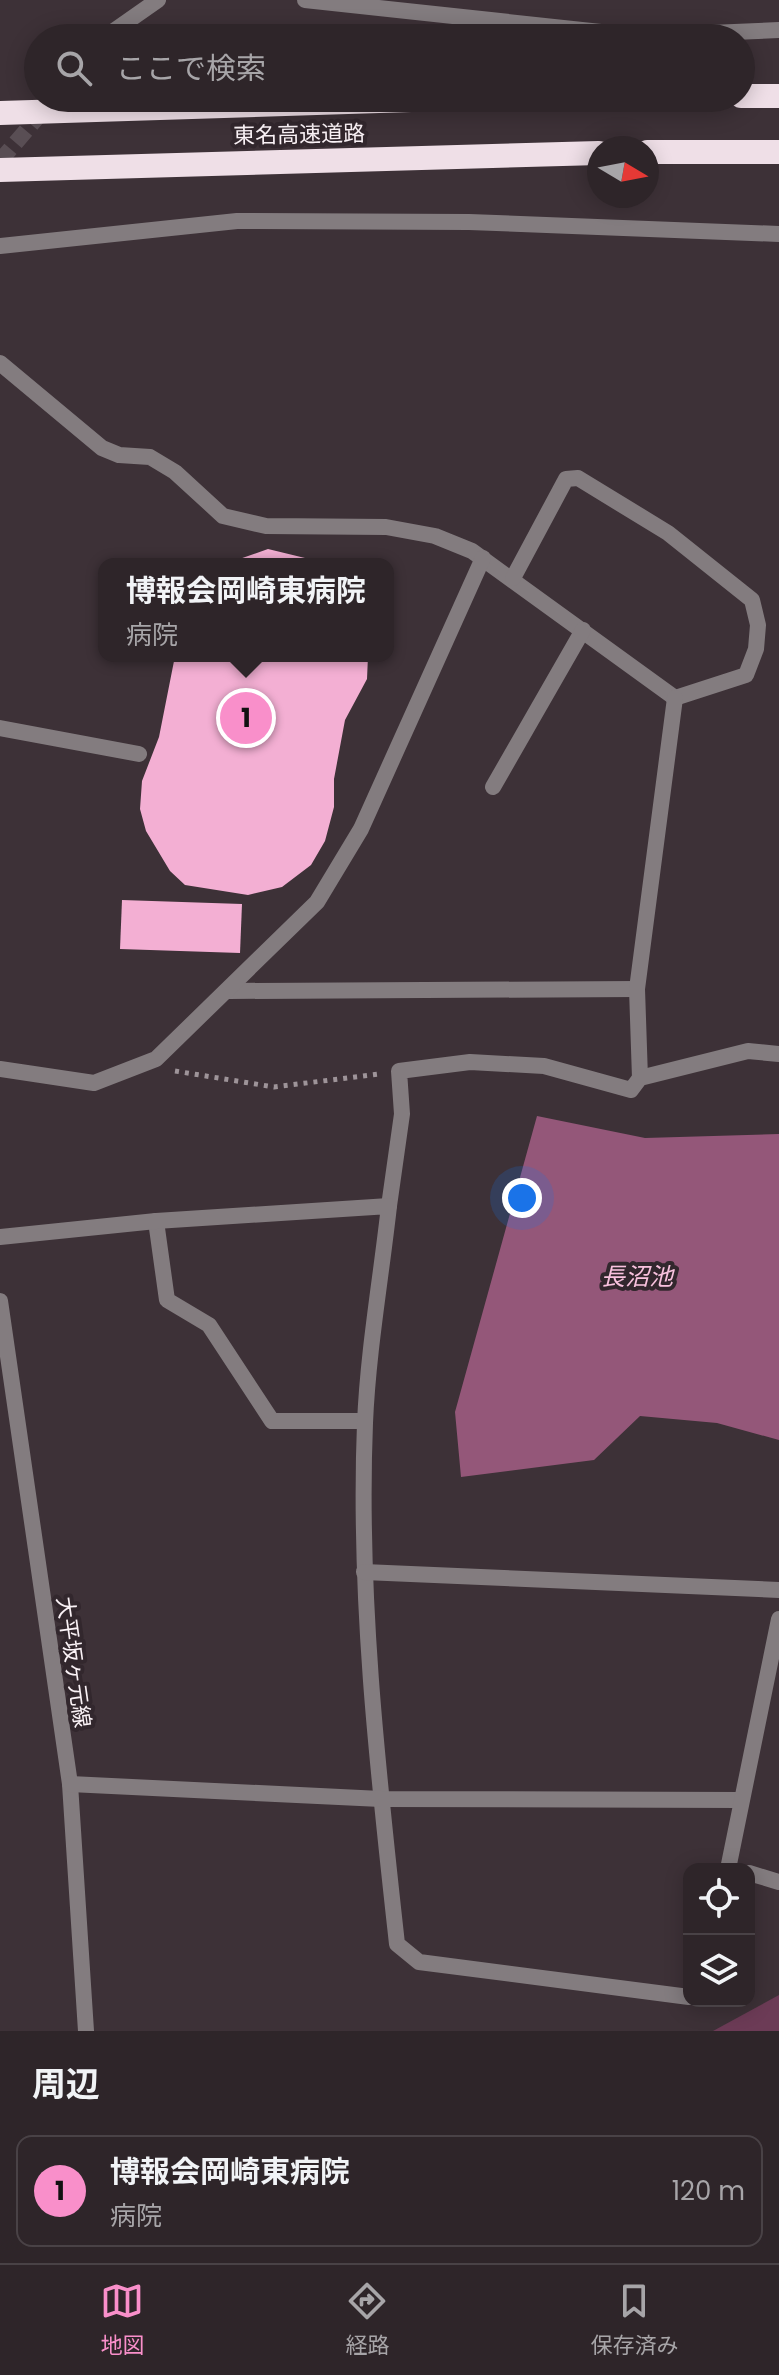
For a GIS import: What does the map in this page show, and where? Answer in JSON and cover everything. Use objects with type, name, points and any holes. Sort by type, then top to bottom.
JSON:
[{"type":"highway","points":[[755,96],[779,96]]},
{"type":"highway","name":"東名高速道路","points":[[0,113],[32,112]]},
{"type":"highway","points":[[659,152],[779,152]]},
{"type":"highway","name":"東名高速道路","points":[[0,170],[587,153]]},
{"type":"street","points":[[124,24],[158,0]]},
{"type":"street","points":[[305,0],[527,24]]},
{"type":"street","points":[[755,31],[779,30]]},
{"type":"street","points":[[0,246],[237,221],[469,222],[779,234]]},
{"type":"street","points":[[0,363],[102,448],[119,455],[150,457],[175,472],[223,516],[266,526],[386,527],[435,536],[483,558],[675,698]]},
{"type":"street","points":[[513,578],[566,479],[578,478],[668,533],[752,600],[758,625],[756,649],[746,675],[675,698]]},
{"type":"street","points":[[0,1069],[94,1083],[156,1059],[317,902],[361,829],[483,558]]},
{"type":"street","points":[[493,787],[583,630]]},
{"type":"street","points":[[675,698],[637,989],[640,1078],[631,1090],[544,1066],[470,1062],[399,1071],[402,1114],[365,1421],[364,1572],[381,1799],[397,1944],[419,1962],[683,1996]]},
{"type":"street","points":[[0,728],[139,754]]},
{"type":"street","points":[[229,991],[637,989]]},
{"type":"street","points":[[640,1078],[748,1051],[779,1054]]},
{"type":"street","points":[[0,1237],[156,1221],[389,1206]]},
{"type":"street","points":[[156,1221],[167,1300],[209,1325],[272,1421],[365,1421]]},
{"type":"street","name":"大平坂ヶ元線","points":[[0,1301],[70,1784],[86,2031]]},
{"type":"street","points":[[364,1572],[779,1590]]},
{"type":"street","points":[[731,1863],[740,1800],[779,1619]]},
{"type":"street","points":[[70,1784],[381,1799],[740,1800]]},
{"type":"street","points":[[755,1875],[779,1882]]},
{"type":"path","points":[[156,1059],[180,1075],[274,1087],[399,1071]]},
{"type":"shaded area","points":[[779,1995],[779,2031],[713,2031]]},
{"type":"water","name":"長沼池","points":[[537,1116],[645,1138],[779,1134],[779,1440],[717,1423],[640,1416],[594,1460],[461,1477],[455,1412]]},
{"type":"building","points":[[268,549],[305,558],[242,558]]},
{"type":"building","points":[[174,662],[368,662],[367,679],[345,720],[334,779],[334,807],[325,841],[311,865],[282,887],[248,895],[185,885],[170,871],[146,831],[140,809],[142,781],[159,737]]},
{"type":"building","points":[[122,900],[242,904],[240,953],[120,949]]},
{"type":"tunnel","points":[[0,161],[42,112]]},
{"type":"place","name":"博報会岡崎東病院","points":[[246,718]]}]
